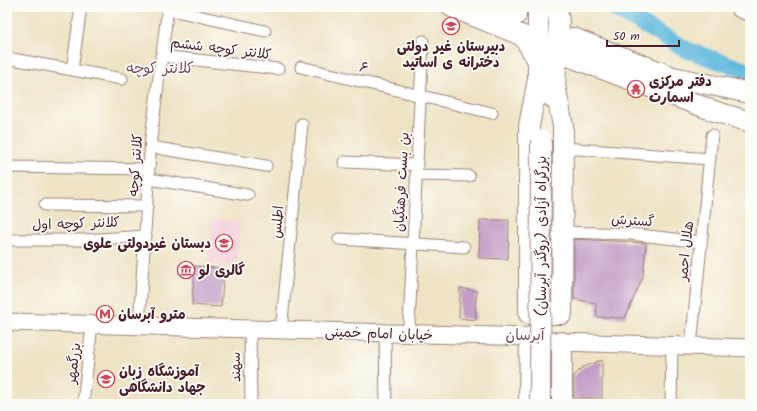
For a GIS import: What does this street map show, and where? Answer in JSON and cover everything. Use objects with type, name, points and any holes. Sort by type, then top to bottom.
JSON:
[{"type":"highway","points":[[452,7],[523,36],[537,59],[546,85],[562,232],[562,314],[529,314],[529,126],[546,85],[557,52],[558,15]]},
{"type":"highway","points":[[498,7],[516,15]]},
{"type":"highway","points":[[740,7],[750,11]]},
{"type":"highway","points":[[537,59],[538,9]]},
{"type":"highway","points":[[573,38],[673,78],[746,95]]},
{"type":"highway","points":[[557,52],[714,111],[750,122]]},
{"type":"highway","name":"بزرگراه آزادی (روگذر آبرسان)","points":[[540,404],[552,143]]},
{"type":"highway","name":"بزرگراه آزادی (روگذر آبرسان)","points":[[551,404],[552,143]]},
{"type":"highway","points":[[529,265],[534,275],[544,278],[557,277],[562,268]]},
{"type":"highway","points":[[530,337],[530,404]]},
{"type":"highway","points":[[562,342],[562,404]]},
{"type":"main road","name":"خیابان امام خمینی","points":[[7,322],[250,329],[282,327],[385,333],[407,329],[530,337],[562,342],[750,348]]},
{"type":"street","points":[[72,70],[81,7]]},
{"type":"street","points":[[167,8],[265,31]]},
{"type":"street","name":"کلانتر کوچه","points":[[139,326],[151,147],[167,8]]},
{"type":"street","name":"بن بست فرهنگیان","points":[[407,329],[413,244],[423,41]]},
{"type":"street","name":"کلانتر کوچه ششم","points":[[162,56],[278,69]]},
{"type":"street","points":[[7,58],[122,79]]},
{"type":"street","name":"۶","points":[[301,67],[492,114]]},
{"type":"street","name":"اطلس","points":[[282,327],[302,124]]},
{"type":"street","name":"هلال احمر","points":[[691,346],[712,135]]},
{"type":"street","points":[[552,143],[710,159]]},
{"type":"street","points":[[151,147],[266,166]]},
{"type":"street","points":[[344,162],[468,176]]},
{"type":"street","points":[[7,167],[149,174],[248,195]]},
{"type":"street","points":[[45,205],[147,206]]},
{"type":"street","name":"گسترش","points":[[562,232],[631,234],[701,242]]},
{"type":"street","name":"کلانتر کوچه اول","points":[[7,240],[84,240],[146,236]]},
{"type":"street","points":[[339,239],[464,247]]},
{"type":"street","name":"بزرگمهر","points":[[83,404],[92,324]]},
{"type":"street","name":"سهند","points":[[250,329],[251,404]]},
{"type":"street","points":[[385,333],[386,404]]},
{"type":"street","points":[[671,404],[672,346]]},
{"type":"shaded area","name":"دبستان غیردولتی علوی","points":[[212,219],[240,222],[236,266],[208,263]]},
{"type":"building","points":[[480,220],[509,220],[508,259],[479,258]]},
{"type":"building","points":[[574,239],[646,243],[643,277],[625,318],[597,317],[596,303],[574,299]]},
{"type":"building","points":[[195,266],[224,269],[221,307],[192,305]]},
{"type":"building","points":[[460,288],[477,291],[475,307],[476,320],[459,318]]},
{"type":"building","points":[[602,360],[602,398],[574,398],[574,376],[583,367]]},
{"type":"waterway","points":[[612,7],[687,50],[750,72]]},
{"type":"place","name":"دبیرستان غیر دولتی دخترانه ی اساتید","points":[[451,26]]},
{"type":"place","name":"دفتر مرکزی اسمارت","points":[[636,89]]},
{"type":"place","name":"دبستان غیردولتی علوی","points":[[224,243]]},
{"type":"place","name":"گالری لو","points":[[186,270]]},
{"type":"place","name":"مترو آبرسان","points":[[105,314]]},
{"type":"place","name":"آموزشگاه زبان جهاد دانشگاهی","points":[[106,379]]},
{"type":"district","name":"کلانتر کوچه","points":[[160,68]]},
{"type":"district","name":"آبرسان","points":[[525,335]]}]
